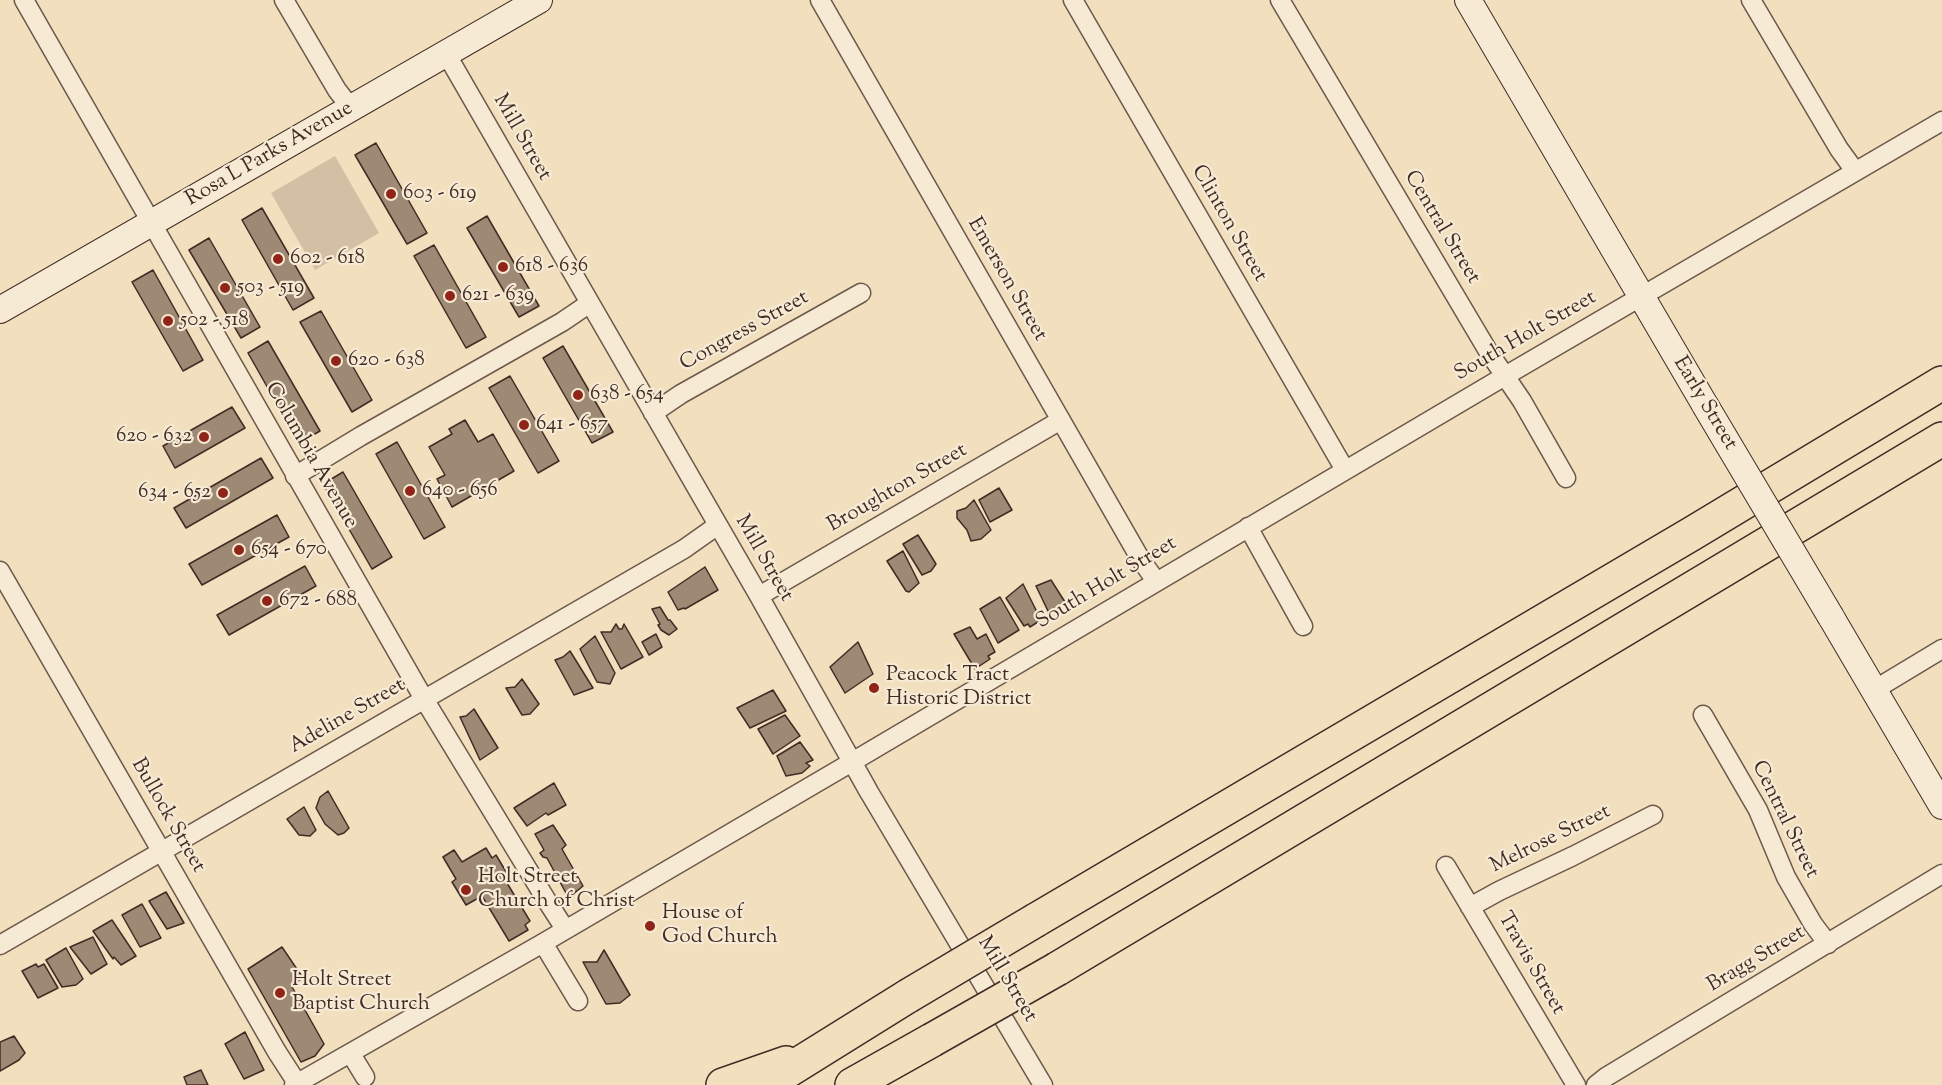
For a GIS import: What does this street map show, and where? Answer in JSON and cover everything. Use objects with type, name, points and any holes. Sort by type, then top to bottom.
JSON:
[{"type":"highway","points":[[765,1085],[908,996],[1693,533],[1942,383]]},
{"type":"highway","points":[[855,1084],[1057,969],[1942,439]]},
{"type":"highway","points":[[723,1085],[827,1048]]},
{"type":"street","name":"Columbia Avenue","points":[[24,0],[424,699],[547,902],[566,929]]},
{"type":"street","points":[[284,0],[351,108]]},
{"type":"street","name":"Rosa L Parks Avenue","points":[[0,309],[539,0]]},
{"type":"street","name":"Emerson Street","points":[[820,0],[1060,420],[1141,560],[1156,581]]},
{"type":"street","name":"Clinton Street","points":[[1073,0],[1345,470]]},
{"type":"street","name":"Central Street","points":[[1281,0],[1488,351],[1522,401],[1566,478]]},
{"type":"street","name":"Early Street","points":[[1468,0],[1942,806]]},
{"type":"street","points":[[1751,0],[1839,149],[1855,171]]},
{"type":"street","name":"Mill Street","points":[[447,54],[852,762],[1043,1085]]},
{"type":"street","name":"South Holt Street","points":[[296,1084],[543,943],[1505,375],[1942,121]]},
{"type":"street","name":"Congress Street","points":[[653,413],[681,394],[861,293]]},
{"type":"street","points":[[295,476],[562,322],[590,303]]},
{"type":"street","name":"Broughton Street","points":[[759,596],[1060,420]]},
{"type":"street","name":"Adeline Street","points":[[0,945],[684,549],[718,525]]},
{"type":"street","points":[[1248,527],[1303,626]]},
{"type":"street","name":"Bullock Street","points":[[0,571],[296,1084]]},
{"type":"street","points":[[1874,690],[1942,649]]},
{"type":"street","name":"Central Street","points":[[1703,715],[1758,810],[1786,877],[1813,924],[1828,944]]},
{"type":"street","name":"Melrose Street","points":[[1470,907],[1653,815]]},
{"type":"street","name":"Travis Street","points":[[1446,866],[1576,1085]]},
{"type":"street","name":"Bragg Street","points":[[1596,1085],[1605,1077],[1942,874]]},
{"type":"street","points":[[543,943],[578,1001]]},
{"type":"street","points":[[351,1054],[365,1077]]},
{"type":"shaded area","points":[[335,156],[379,233],[315,270],[271,193]]},
{"type":"building","name":"603 - 619","points":[[376,143],[427,233],[407,244],[355,155]]},
{"type":"building","name":"602 - 618","points":[[262,208],[314,298],[293,310],[242,220]]},
{"type":"building","name":"618 - 636","points":[[487,216],[539,306],[519,317],[467,228]]},
{"type":"building","name":"503 - 519","points":[[209,238],[260,327],[241,338],[189,250]]},
{"type":"building","name":"621 - 639","points":[[434,245],[486,337],[466,348],[414,256]]},
{"type":"building","name":"502 - 518","points":[[153,270],[203,360],[183,371],[132,282]]},
{"type":"building","name":"620 - 638","points":[[321,311],[372,400],[352,412],[300,322]]},
{"type":"building","points":[[268,341],[320,431],[299,443],[248,353]]},
{"type":"building","name":"638 - 654","points":[[563,346],[613,432],[592,443],[543,358]]},
{"type":"building","name":"641 - 657","points":[[510,376],[559,461],[538,473],[489,388]]},
{"type":"building","name":"620 - 632","points":[[232,407],[245,428],[175,468],[163,446]]},
{"type":"building","points":[[465,420],[478,442],[493,434],[514,471],[452,507],[437,479],[445,475],[429,447],[452,434],[449,429]]},
{"type":"building","name":"640 - 656","points":[[397,442],[445,527],[424,539],[376,454]]},
{"type":"building","name":"634 - 652","points":[[261,458],[273,478],[186,528],[174,508]]},
{"type":"building","points":[[343,472],[392,557],[372,569],[323,484]]},
{"type":"building","points":[[999,488],[1012,510],[990,522],[979,500]]},
{"type":"building","points":[[974,500],[991,530],[981,539],[971,541],[967,530],[957,518],[957,511],[966,508]]},
{"type":"building","name":"654 - 670","points":[[277,515],[289,537],[202,585],[189,564]]},
{"type":"building","points":[[918,535],[936,564],[931,571],[922,575],[903,544]]},
{"type":"building","points":[[903,551],[919,583],[909,592],[906,591],[887,561]]},
{"type":"building","name":"672 - 688","points":[[305,566],[316,586],[229,635],[217,615]]},
{"type":"building","points":[[705,567],[718,590],[685,609],[678,610],[668,592]]},
{"type":"building","points":[[1051,580],[1065,602],[1058,609],[1048,611],[1036,586]]},
{"type":"building","points":[[1023,584],[1041,620],[1030,627],[1028,624],[1024,626],[1006,598]]},
{"type":"building","points":[[1000,597],[1019,630],[998,643],[980,609]]},
{"type":"building","points":[[660,607],[677,629],[669,635],[661,630],[652,609]]},
{"type":"building","points":[[616,624],[619,629],[622,629],[624,624],[643,657],[621,669],[601,632],[611,632]]},
{"type":"building","points":[[970,627],[977,639],[986,634],[995,652],[988,656],[990,659],[975,669],[954,634]]},
{"type":"building","points":[[656,634],[662,647],[649,655],[642,642]]},
{"type":"building","points":[[595,636],[615,673],[610,684],[597,682],[580,649]]},
{"type":"building","points":[[858,642],[873,674],[845,693],[830,667]]},
{"type":"building","points":[[570,651],[593,688],[574,695],[555,660]]},
{"type":"building","points":[[522,679],[539,704],[530,714],[522,715],[506,688],[515,687]]},
{"type":"building","points":[[773,690],[786,711],[750,728],[737,708]]},
{"type":"building","points":[[474,709],[498,748],[480,760],[460,717],[466,716]]},
{"type":"building","points":[[785,715],[800,736],[773,754],[758,729]]},
{"type":"building","points":[[800,742],[813,760],[806,763],[810,766],[802,773],[786,776],[777,756]]},
{"type":"building","points":[[554,783],[566,805],[548,815],[546,813],[527,826],[514,808]]},
{"type":"building","points":[[328,791],[349,828],[338,835],[325,824],[316,808],[320,797]]},
{"type":"building","points":[[304,807],[316,830],[310,836],[299,835],[287,819]]},
{"type":"building","points":[[553,825],[566,845],[562,849],[583,886],[572,895],[570,893],[567,895],[547,858],[540,853],[544,850],[535,834]]},
{"type":"building","points":[[486,848],[492,858],[496,855],[511,880],[507,883],[530,921],[525,925],[528,930],[509,941],[482,896],[466,905],[452,882],[456,879],[443,857],[454,850],[462,862]]},
{"type":"building","points":[[166,892],[184,923],[167,929],[149,901]]},
{"type":"building","points":[[142,904],[161,938],[140,947],[122,915]]},
{"type":"building","points":[[112,920],[136,956],[121,965],[114,957],[113,959],[93,931]]},
{"type":"building","points":[[93,937],[107,964],[91,974],[70,947]]},
{"type":"building","points":[[282,947],[303,978],[291,985],[324,1044],[315,1056],[301,1062],[248,969]]},
{"type":"building","points":[[66,948],[83,979],[76,985],[62,987],[46,960]]},
{"type":"building","points":[[604,950],[630,995],[620,1003],[606,1004],[583,962],[597,962]]},
{"type":"building","points":[[36,964],[38,967],[44,964],[58,988],[38,998],[22,971]]},
{"type":"building","points":[[245,1032],[264,1070],[244,1079],[225,1044]]},
{"type":"building","points":[[14,1036],[25,1053],[19,1060],[0,1071],[0,1042]]},
{"type":"building","points":[[201,1070],[208,1085],[187,1085],[184,1077]]},
{"type":"place","name":"603 - 619","points":[[391,194]]},
{"type":"place","name":"602 - 618","points":[[278,259]]},
{"type":"place","name":"618 - 636","points":[[503,267]]},
{"type":"place","name":"503 - 519","points":[[225,288]]},
{"type":"place","name":"621 - 639","points":[[450,296]]},
{"type":"place","name":"502 - 518","points":[[168,321]]},
{"type":"place","name":"620 - 638","points":[[336,361]]},
{"type":"place","name":"638 - 654","points":[[578,395]]},
{"type":"place","name":"641 - 657","points":[[524,425]]},
{"type":"place","name":"620 - 632","points":[[204,437]]},
{"type":"place","name":"640 - 656","points":[[410,491]]},
{"type":"place","name":"634 - 652","points":[[223,493]]},
{"type":"place","name":"654 - 670","points":[[239,550]]},
{"type":"place","name":"672 - 688","points":[[267,601]]},
{"type":"place","name":"Peacock Tract Historic District","points":[[874,688]]},
{"type":"place","name":"Holt Street Church of Christ","points":[[466,890]]},
{"type":"place","name":"House of God Church","points":[[650,926]]},
{"type":"place","name":"Holt Street Baptist Church","points":[[280,993]]}]
